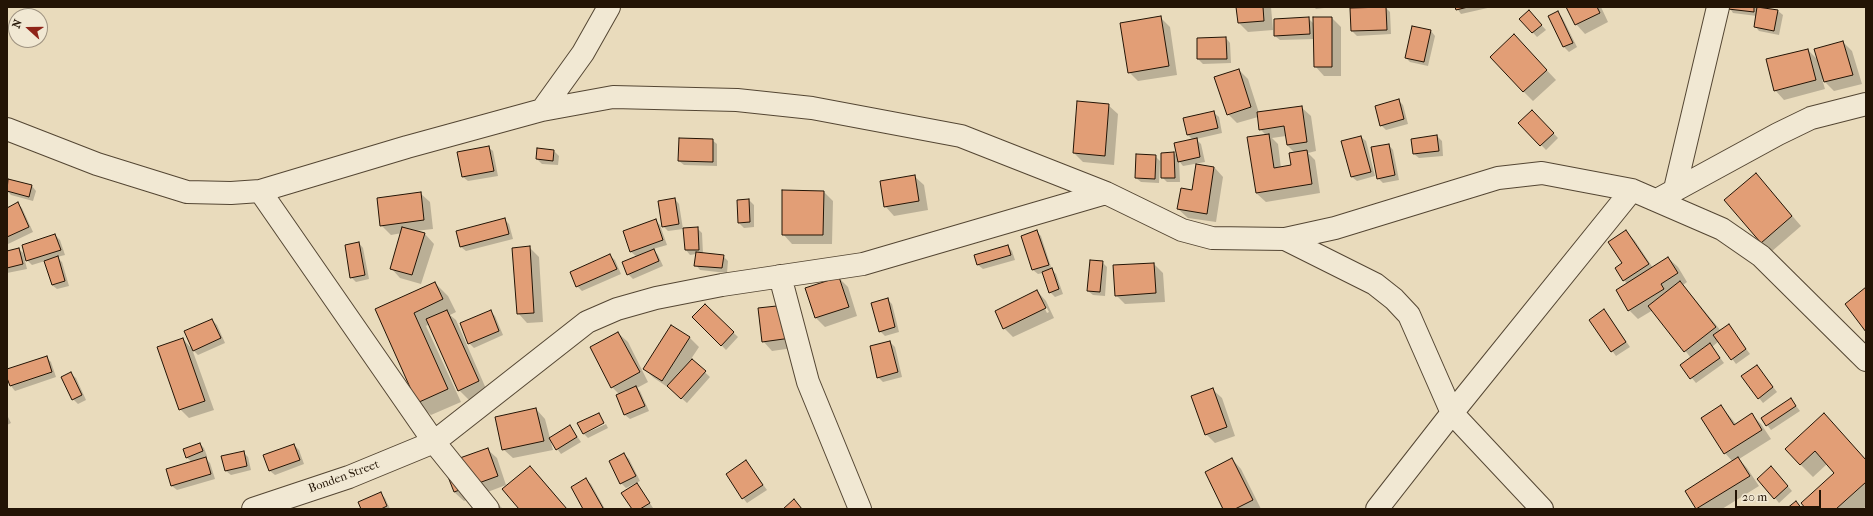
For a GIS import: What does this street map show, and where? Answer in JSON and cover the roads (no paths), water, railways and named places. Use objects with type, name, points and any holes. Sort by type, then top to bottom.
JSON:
[{"type":"street","points":[[542,110],[583,53],[609,7]]},
{"type":"street","points":[[1666,195],[1718,7]]},
{"type":"street","points":[[7,129],[97,164],[187,192],[231,193],[260,191],[407,147],[542,110],[613,97],[737,100],[812,108],[960,136],[1106,193],[1182,230],[1212,238],[1285,239],[1335,228],[1498,178],[1542,173],[1666,195],[1722,229],[1761,256],[1866,360]]},
{"type":"street","points":[[1666,195],[1778,134],[1811,118],[1866,104]]},
{"type":"street","points":[[1377,509],[1452,413],[1632,190]]},
{"type":"street","points":[[260,191],[434,442],[488,509]]},
{"type":"street","name":"Bonden Street","points":[[254,509],[349,477],[434,442],[587,322],[617,309],[656,298],[780,276],[863,264],[1106,193]]},
{"type":"street","points":[[1285,239],[1375,284],[1394,299],[1409,315],[1452,413],[1542,509]]},
{"type":"street","points":[[780,276],[808,382],[860,509]]}]
